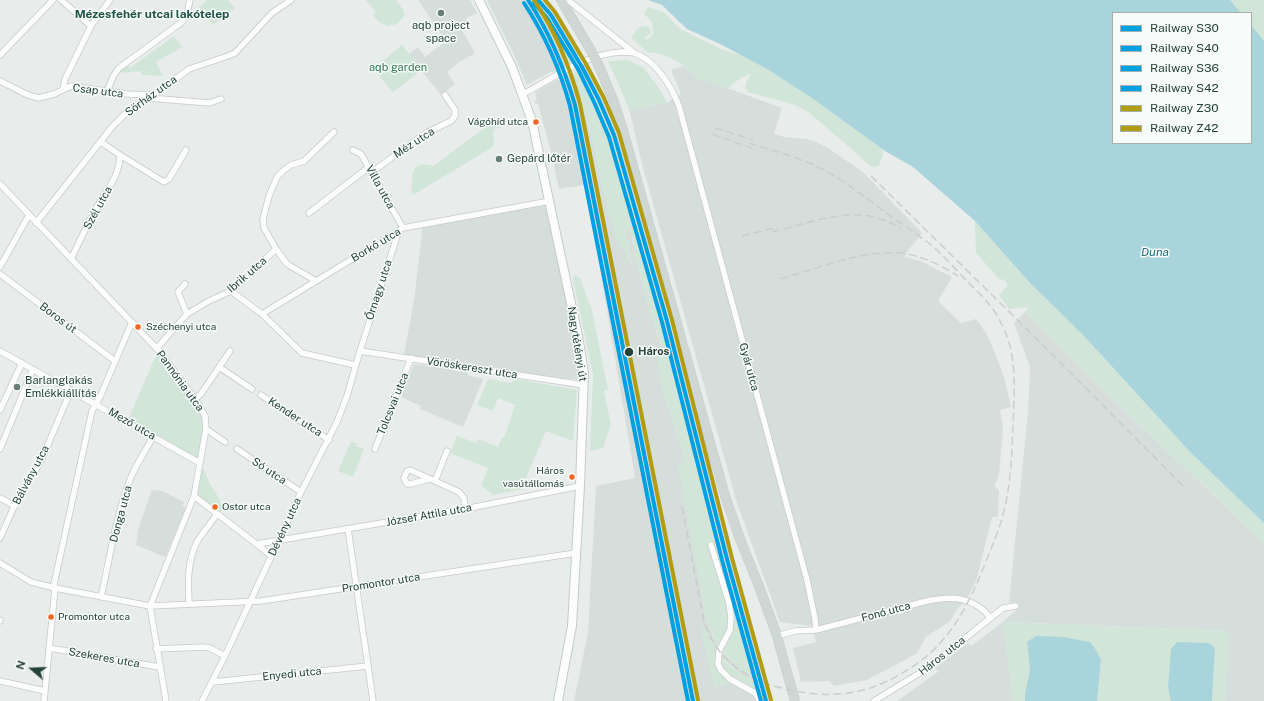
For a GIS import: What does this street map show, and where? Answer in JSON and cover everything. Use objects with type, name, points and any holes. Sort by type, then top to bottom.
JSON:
[{"type":"main road","name":"Nagytétényi út","points":[[479,0],[506,52],[532,121],[578,336],[584,385],[580,486],[570,639],[558,701]]},
{"type":"main road","points":[[561,0],[598,64],[624,130],[725,496],[777,636],[795,701]]},
{"type":"street","points":[[0,55],[53,0]]},
{"type":"street","points":[[61,0],[91,26]]},
{"type":"street","points":[[63,89],[65,79],[91,26],[110,0]]},
{"type":"street","points":[[107,91],[119,68],[182,22],[187,14],[190,0]]},
{"type":"street","name":"Sörház utca","points":[[36,223],[112,127],[127,112],[189,69],[235,53],[272,13],[291,0]]},
{"type":"street","points":[[568,0],[633,53]]},
{"type":"street","points":[[523,94],[554,76],[588,60],[610,54],[633,53]]},
{"type":"street","name":"Gyár utca","points":[[633,53],[650,63],[664,79],[673,91],[679,106],[807,580],[816,630]]},
{"type":"street","name":"Csap utca","points":[[0,81],[35,98],[49,96],[67,87],[77,86],[127,94],[209,103],[221,99]]},
{"type":"street","name":"Méz utca","points":[[309,213],[426,133],[451,121],[455,116],[455,110],[445,95]]},
{"type":"street","name":"Ibrik utca","points":[[157,348],[187,314],[208,301],[231,291],[276,249],[263,224],[269,196],[277,177],[291,165],[304,162],[334,132]]},
{"type":"street","points":[[101,142],[164,182],[169,179],[186,150]]},
{"type":"street","name":"Villa utca","points":[[353,150],[361,154],[371,170],[401,229]]},
{"type":"street","name":"Szél utca","points":[[71,259],[96,208],[113,181],[119,164],[120,155]]},
{"type":"street","name":"Pannónia utca","points":[[0,184],[157,348],[195,399],[205,416],[206,429],[194,496],[150,606]]},
{"type":"street","name":"Borkő utca","points":[[262,314],[401,229],[550,201]]},
{"type":"street","points":[[0,266],[29,215]]},
{"type":"street","name":"Őrnagy utca","points":[[360,351],[401,229]]},
{"type":"street","points":[[276,249],[287,264],[316,281]]},
{"type":"street","name":"Boros út","points":[[0,274],[115,361]]},
{"type":"street","points":[[185,284],[178,292],[187,314]]},
{"type":"street","points":[[231,291],[262,314],[302,353],[355,365]]},
{"type":"street","points":[[44,701],[55,588],[54,584],[93,408],[132,322]]},
{"type":"street","name":"Mező utca","points":[[0,351],[200,463]]},
{"type":"street","points":[[195,399],[201,394],[230,351]]},
{"type":"street","name":"Vöröskereszt utca","points":[[360,351],[584,385]]},
{"type":"street","name":"Dévény utca","points":[[202,701],[213,682],[301,492],[329,440],[347,396],[360,351]]},
{"type":"street","name":"Tolcsvai utca","points":[[375,449],[411,358]]},
{"type":"street","points":[[0,410],[22,363]]},
{"type":"street","points":[[219,367],[252,389]]},
{"type":"street","points":[[0,449],[33,369]]},
{"type":"street","name":"Bálvány utca","points":[[0,538],[15,506],[41,461],[71,390]]},
{"type":"street","name":"Kender utca","points":[[261,395],[329,440]]},
{"type":"street","points":[[206,429],[225,442]]},
{"type":"street","name":"Donga utca","points":[[102,597],[120,515],[130,482],[134,471],[153,436]]},
{"type":"street","name":"Só utca","points":[[236,449],[301,492]]},
{"type":"street","points":[[447,451],[432,480],[459,492],[464,498],[465,509]]},
{"type":"street","name":"József Attila utca","points":[[279,540],[465,509],[580,486]]},
{"type":"street","points":[[194,496],[272,556]]},
{"type":"street","points":[[0,498],[15,506]]},
{"type":"street","points":[[189,604],[188,578],[193,555],[197,543],[217,514]]},
{"type":"street","points":[[348,529],[373,701]]},
{"type":"street","points":[[257,544],[279,540]]},
{"type":"street","points":[[711,545],[729,603],[731,617],[730,630],[719,651],[718,664],[721,670],[734,683],[755,693],[760,701]]},
{"type":"street","name":"Promontor utca","points":[[0,563],[31,582],[150,606],[261,601],[576,554]]},
{"type":"street","name":"Fonó utca","points":[[777,636],[795,631],[816,630],[927,601],[945,598],[959,598],[968,601],[980,608],[990,617]]},
{"type":"street","points":[[150,606],[159,667],[166,701]]},
{"type":"street","name":"Háros utca","points":[[874,701],[928,668],[1003,608],[1016,606]]},
{"type":"street","points":[[156,649],[204,647],[225,656]]},
{"type":"street","name":"Szekeres utca","points":[[49,648],[159,667]]},
{"type":"street","name":"Enyedi utca","points":[[213,682],[368,668]]},
{"type":"street","points":[[0,681],[45,691]]},
{"type":"shaded area","points":[[418,0],[470,0],[477,13],[466,18],[470,25],[462,30],[475,53],[458,63],[447,72],[455,84],[441,95],[421,70],[393,92],[374,69],[402,45],[409,54],[418,47],[425,57],[446,41]]},
{"type":"shaded area","points":[[487,0],[524,0],[528,3],[547,35],[541,20],[526,0],[534,0],[547,18],[570,66],[549,73],[527,85]]},
{"type":"shaded area","points":[[536,0],[545,0],[556,13],[581,55],[575,58],[550,16]]},
{"type":"shaded area","points":[[586,64],[603,98],[618,134],[627,162],[771,701],[764,701],[724,559],[664,322],[620,163],[597,101],[579,67]]},
{"type":"shaded area","points":[[683,66],[691,71],[700,81],[711,82],[782,108],[774,134],[816,142],[831,150],[863,172],[922,233],[907,252],[905,257],[920,261],[952,277],[938,301],[961,323],[976,319],[986,333],[1005,380],[1011,407],[1000,410],[1003,429],[999,475],[994,486],[999,490],[998,517],[992,517],[976,581],[965,602],[958,608],[950,621],[926,637],[916,654],[867,680],[834,686],[829,681],[801,682],[793,648],[816,642],[812,626],[780,622],[737,503],[643,168],[629,109],[667,103],[681,94],[671,70]]},
{"type":"shaded area","points":[[574,73],[582,94],[605,196],[616,234],[632,265],[625,229],[630,228],[641,280],[663,352],[663,390],[686,461],[705,614],[713,636],[725,655],[745,672],[754,677],[752,680],[743,676],[722,658],[704,628],[714,687],[731,683],[751,686],[756,689],[761,696],[762,701],[574,701],[588,632],[596,486],[635,478],[585,185],[559,189],[538,104],[534,101],[537,100],[535,92],[548,84]]},
{"type":"shaded area","points":[[547,201],[563,284],[576,333],[581,380],[524,374],[404,355],[415,294],[423,222]]},
{"type":"shaded area","points":[[1025,312],[1086,373],[1264,544],[1264,701],[1225,701],[1228,631],[1004,622],[1013,701],[897,701],[938,672],[935,668],[968,643],[971,646],[1003,622],[1016,610],[1017,603],[1009,602],[1028,411],[1030,367],[1014,323]]},
{"type":"shaded area","points":[[414,364],[467,372],[469,376],[481,378],[483,380],[463,427],[420,409],[421,406],[403,398],[401,395]]},
{"type":"shaded area","points":[[152,490],[163,491],[184,502],[182,506],[186,508],[165,557],[136,545],[138,529]]},
{"type":"green space","points":[[207,0],[228,0],[235,8],[213,25],[199,7]]},
{"type":"green space","points":[[366,0],[396,0],[404,11],[404,16],[397,24],[388,26],[379,22],[373,15],[376,13]]},
{"type":"green space","points":[[534,0],[536,0],[550,16],[575,58],[570,66],[547,18]]},
{"type":"green space","points":[[1230,0],[1264,0],[1264,41],[1252,26],[1252,12],[1240,12]]},
{"type":"green space","points":[[648,7],[664,12],[680,29],[721,49],[743,56],[767,69],[812,98],[881,148],[883,154],[879,166],[872,167],[868,164],[808,112],[795,105],[748,92],[746,85],[751,74],[738,80],[728,88],[706,81],[700,81],[677,61],[655,53],[648,53],[631,38],[637,29],[642,26],[649,27],[651,33],[644,38],[646,40],[653,35],[652,22],[644,14]]},
{"type":"green space","points":[[174,36],[182,47],[156,62],[163,76],[142,75],[141,71],[119,73],[119,71],[128,64],[130,68]]},
{"type":"green space","name":"aqb garden","points":[[402,45],[422,69],[393,92],[374,69]]},
{"type":"green space","points":[[628,60],[644,68],[661,91],[667,103],[629,109],[608,61]]},
{"type":"green space","points":[[579,67],[597,101],[620,163],[664,322],[724,559],[757,675],[754,677],[736,665],[723,651],[712,633],[705,614],[678,464],[686,461],[663,390],[656,357],[663,352],[641,280],[630,228],[625,229],[632,267],[618,238],[604,194],[586,113],[574,73]]},
{"type":"green space","points":[[501,116],[504,121],[502,127],[494,129],[493,147],[413,195],[411,188],[412,176],[417,166],[433,166]]},
{"type":"green space","points":[[975,221],[1030,283],[1084,336],[1191,453],[1264,523],[1264,544],[1086,373],[1025,312],[1029,307],[1009,309],[999,295],[1008,285],[1004,279],[1000,280],[976,253]]},
{"type":"green space","points":[[574,274],[580,278],[591,306],[608,390],[604,391],[611,425],[603,448],[590,451],[593,374],[573,279]]},
{"type":"green space","points":[[157,353],[191,397],[202,415],[204,427],[199,457],[195,458],[128,420]]},
{"type":"green space","points":[[488,379],[510,383],[516,379],[577,390],[573,441],[546,431],[523,485],[524,489],[493,495],[481,486],[488,468],[450,453],[457,436],[476,443],[478,439],[498,447],[502,437],[504,438],[515,405],[498,398],[493,411],[477,405]]},
{"type":"green space","points":[[351,441],[357,444],[356,446],[364,449],[353,477],[338,471]]},
{"type":"green space","points":[[202,468],[221,501],[223,509],[220,512],[198,496]]},
{"type":"green space","points":[[1003,622],[1228,631],[1225,701],[1212,701],[1215,648],[1171,701],[1097,701],[1101,660],[1027,642],[1030,670],[1025,693],[1025,701],[1013,701]]},
{"type":"green space","points":[[700,624],[719,654],[726,662],[740,673],[760,685],[764,701],[762,701],[759,694],[754,689],[742,684],[728,684],[714,687]]},
{"type":"water","name":"Duna","points":[[648,0],[1230,0],[1240,12],[1112,12],[1112,144],[1252,144],[1252,26],[1264,41],[1264,523],[1191,453],[1084,336],[1030,283],[975,221],[913,167],[885,151],[812,98],[767,69],[720,44],[687,29],[662,5]]},
{"type":"water","points":[[1036,636],[1064,637],[1090,642],[1101,660],[1097,701],[1025,701],[1025,693],[1030,670],[1027,642]]},
{"type":"water","points":[[1177,642],[1209,643],[1215,648],[1212,701],[1171,701],[1168,687],[1171,649]]},
{"type":"railway","points":[[715,128],[753,140]]},
{"type":"railway","points":[[712,134],[752,148]]},
{"type":"railway","points":[[682,507],[704,621],[715,645],[732,664],[753,678],[778,687],[796,691],[813,694],[830,694],[861,690],[893,678],[926,657],[938,646],[961,615],[976,584],[1000,526],[1008,493],[1013,427],[1013,361],[1007,337],[999,319],[991,307],[930,244],[856,190],[826,171],[809,163],[746,142]]},
{"type":"railway","points":[[871,176],[1044,346],[1184,487]]},
{"type":"railway","points":[[772,232],[817,220],[852,215],[873,217],[901,228]]},
{"type":"railway","points":[[742,236],[778,227]]},
{"type":"railway","points":[[780,279],[855,257],[885,253],[907,254],[923,258],[958,276]]},
{"type":"rail line","name":"S40","points":[[528,0],[536,12],[556,51],[575,105],[693,701]]},
{"type":"rail line","name":"Z42","points":[[534,0],[562,50],[580,104],[698,700]]},
{"type":"rail line","name":"S30","points":[[538,0],[551,15],[582,67],[599,100],[614,135],[667,321],[727,559],[766,701]]},
{"type":"rail line","name":"Z30","points":[[545,0],[555,12],[586,64],[604,98],[619,133],[672,320],[732,558],[771,700]]},
{"type":"rail line","name":"S42","points":[[524,3],[539,27],[551,53],[562,79],[570,106],[688,701]]},
{"type":"rail line","name":"S36","points":[[534,3],[547,18],[578,69],[609,137],[662,322],[722,560],[761,701]]},
{"type":"place","name":"aqb project space","points":[[441,13]]},
{"type":"place","name":"Vágóhíd utca","points":[[536,122]]},
{"type":"place","name":"Gepárd lőtér","points":[[499,159]]},
{"type":"place","name":"Széchenyi utca","points":[[138,327]]},
{"type":"place","name":"Háros","points":[[629,352]]},
{"type":"place","name":"Barlanglakás Emlékkiállítás","points":[[17,387]]},
{"type":"place","name":"Háros vasútállomás","points":[[572,477]]},
{"type":"place","name":"Ostor utca","points":[[215,507]]},
{"type":"place","name":"Promontor utca","points":[[51,617]]},
{"type":"district","name":"Mézesfehér utcai lakótelep","points":[[152,14]]}]
